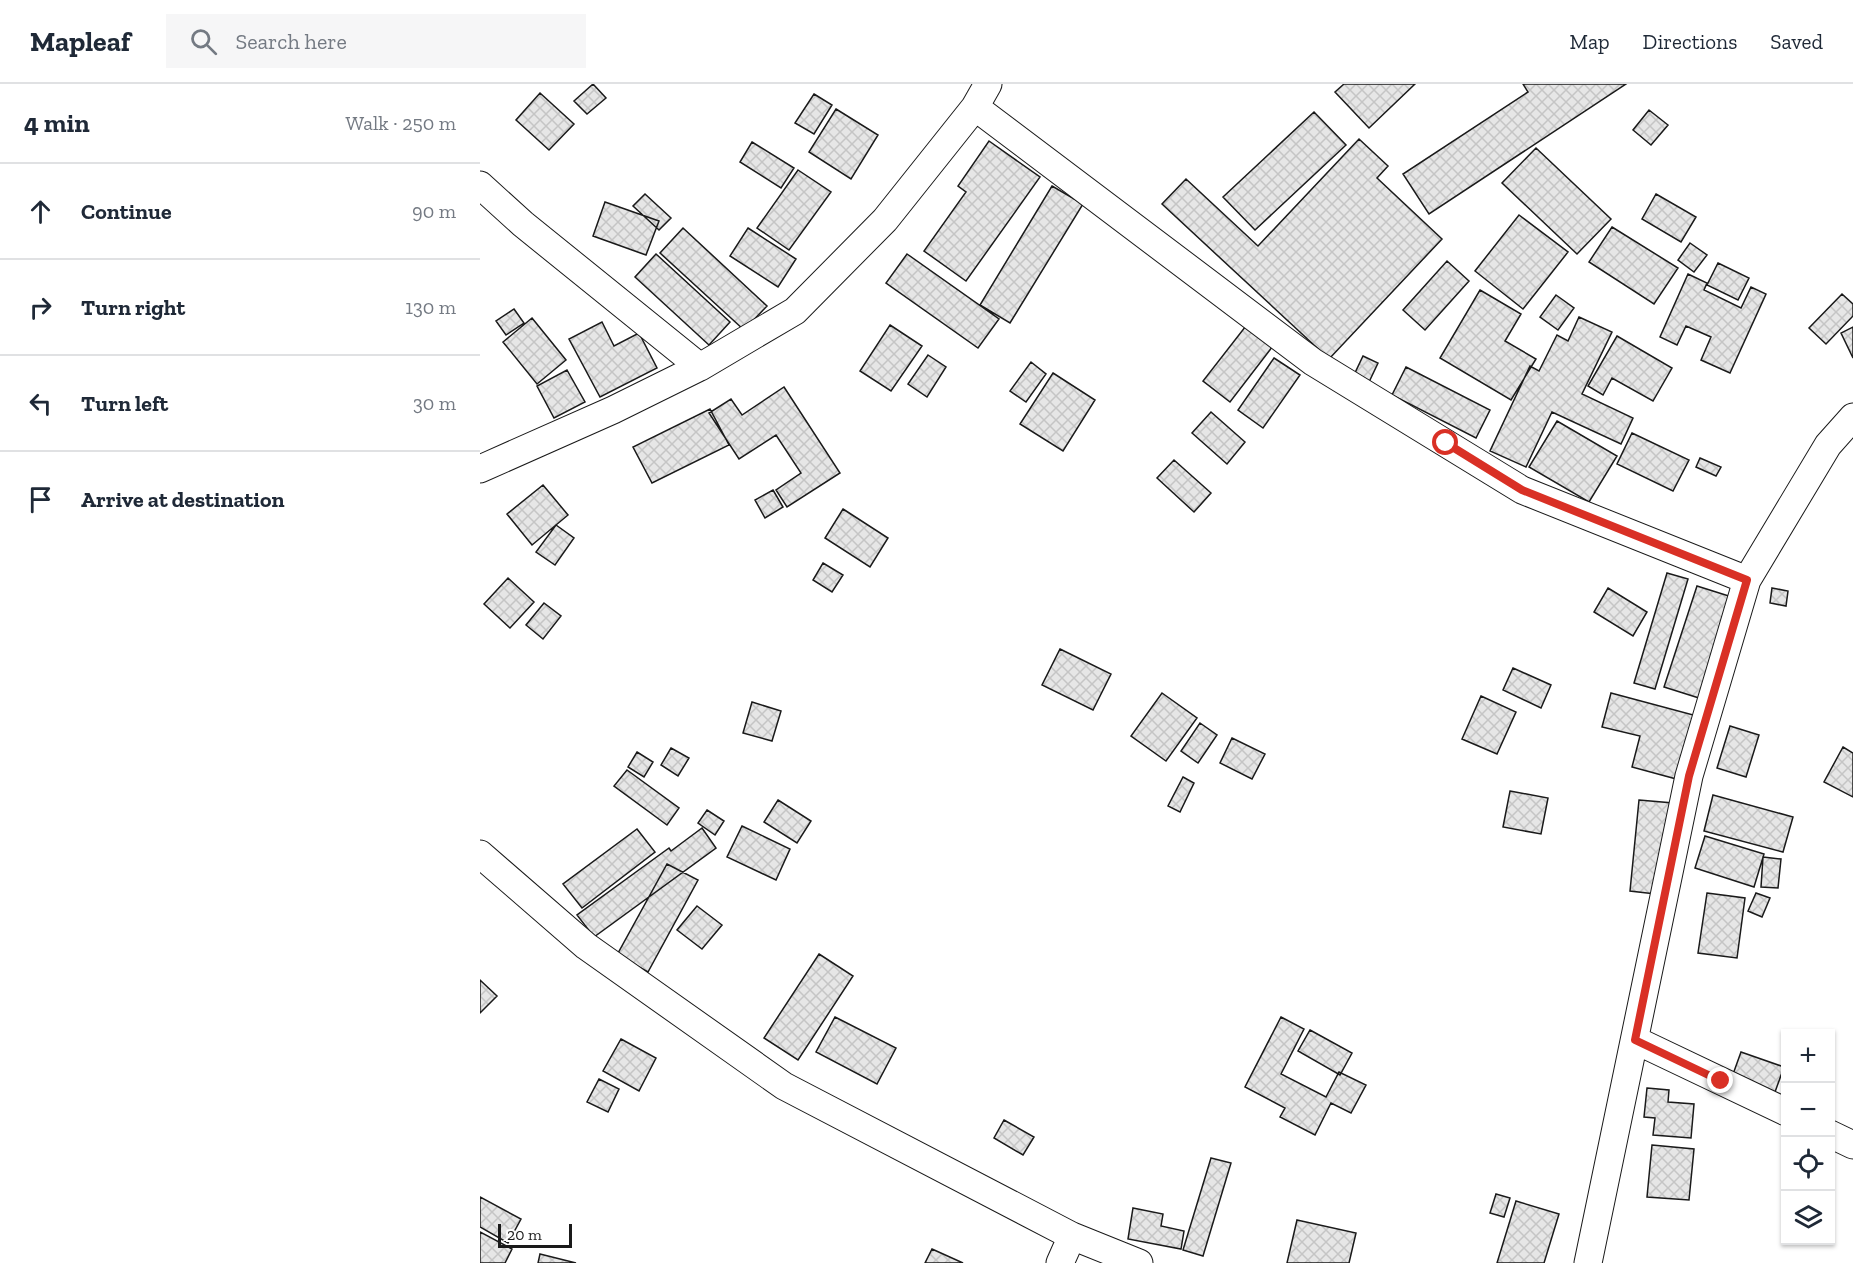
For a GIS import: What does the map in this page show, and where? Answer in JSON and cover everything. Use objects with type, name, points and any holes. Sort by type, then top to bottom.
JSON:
[{"type":"street","points":[[480,469],[613,410],[699,367],[795,311],[885,220],[975,108],[988,84]]},
{"type":"street","points":[[975,108],[1313,362],[1522,490],[1747,580]]},
{"type":"street","points":[[480,185],[523,224],[699,367]]},
{"type":"street","points":[[1587,1263],[1689,776],[1747,580],[1828,445],[1853,417]]},
{"type":"street","points":[[480,854],[586,946],[784,1086],[1072,1236],[1139,1263]]},
{"type":"street","points":[[1635,1040],[1781,1110]]},
{"type":"street","points":[[1835,1136],[1853,1145]]},
{"type":"street","points":[[1060,1263],[1072,1236]]},
{"type":"building","points":[[593,84],[606,98],[587,114],[574,101]]},
{"type":"building","points":[[1344,84],[1415,84],[1369,128],[1335,92]]},
{"type":"building","points":[[1523,84],[1626,84],[1429,214],[1403,174],[1528,92]]},
{"type":"building","points":[[540,93],[574,124],[549,150],[516,120]]},
{"type":"building","points":[[814,94],[832,105],[814,134],[795,123]]},
{"type":"building","points":[[836,109],[878,135],[851,179],[809,152]]},
{"type":"building","points":[[1649,110],[1668,125],[1651,145],[1633,130]]},
{"type":"building","points":[[1314,112],[1346,145],[1255,230],[1223,197]]},
{"type":"building","points":[[1359,139],[1388,166],[1377,178],[1442,239],[1329,359],[1162,204],[1186,179],[1258,246]]},
{"type":"building","points":[[989,141],[1040,177],[966,281],[924,251],[966,192],[958,186]]},
{"type":"building","points":[[752,142],[794,168],[781,188],[740,162]]},
{"type":"building","points":[[1536,148],[1611,219],[1577,254],[1502,183]]},
{"type":"building","points":[[798,170],[831,192],[789,250],[757,228]]},
{"type":"building","points":[[1052,186],[1083,204],[1010,323],[980,305]]},
{"type":"building","points":[[645,194],[671,218],[659,230],[633,206]]},
{"type":"building","points":[[1656,194],[1696,217],[1681,242],[1642,219]]},
{"type":"building","points":[[605,202],[659,221],[646,255],[593,236]]},
{"type":"building","points":[[1519,215],[1568,252],[1523,309],[1475,271]]},
{"type":"building","points":[[1612,227],[1678,268],[1654,304],[1589,262]]},
{"type":"building","points":[[683,228],[767,306],[744,330],[660,253]]},
{"type":"building","points":[[748,228],[796,259],[778,287],[730,256]]},
{"type":"building","points":[[1690,243],[1707,255],[1694,272],[1678,260]]},
{"type":"building","points":[[656,254],[730,322],[709,345],[635,277]]},
{"type":"building","points":[[907,254],[999,319],[978,348],[886,283]]},
{"type":"building","points":[[1447,261],[1469,281],[1425,330],[1403,310]]},
{"type":"building","points":[[1718,263],[1749,278],[1738,300],[1707,285]]},
{"type":"building","points":[[1688,274],[1707,283],[1704,290],[1741,308],[1751,287],[1766,294],[1730,373],[1701,360],[1711,337],[1686,326],[1677,345],[1660,337]]},
{"type":"building","points":[[1480,290],[1521,314],[1505,341],[1536,359],[1511,400],[1440,358]]},
{"type":"building","points":[[1842,294],[1853,304],[1853,316],[1826,344],[1809,328]]},
{"type":"building","points":[[1556,295],[1574,308],[1558,330],[1540,317]]},
{"type":"building","points":[[514,309],[524,323],[506,335],[496,321]]},
{"type":"building","points":[[1579,317],[1612,332],[1582,394],[1633,418],[1621,444],[1552,412],[1526,467],[1490,451],[1530,366],[1539,371],[1557,335],[1568,341]]},
{"type":"building","points":[[532,318],[566,360],[537,384],[503,342]]},
{"type":"building","points":[[602,322],[614,346],[639,333],[657,368],[600,397],[569,339]]},
{"type":"building","points":[[1249,322],[1276,342],[1230,402],[1203,381]]},
{"type":"building","points":[[890,325],[922,346],[891,391],[860,371]]},
{"type":"building","points":[[1853,327],[1853,358],[1841,333]]},
{"type":"building","points":[[1617,336],[1672,368],[1653,401],[1612,378],[1603,395],[1588,386]]},
{"type":"building","points":[[928,355],[946,367],[927,397],[908,384]]},
{"type":"building","points":[[1363,356],[1378,363],[1369,382],[1354,375]]},
{"type":"building","points":[[1274,358],[1300,375],[1263,428],[1238,410]]},
{"type":"building","points":[[1031,362],[1046,374],[1026,402],[1010,391]]},
{"type":"building","points":[[1406,367],[1490,410],[1476,438],[1392,395]]},
{"type":"building","points":[[567,370],[585,402],[554,418],[537,386]]},
{"type":"building","points":[[1053,373],[1095,400],[1063,451],[1020,424]]},
{"type":"building","points":[[784,387],[840,473],[787,507],[776,490],[801,473],[776,435],[739,459],[709,413],[731,399],[742,415]]},
{"type":"building","points":[[710,409],[729,445],[652,483],[633,447]]},
{"type":"building","points":[[1211,412],[1245,442],[1227,464],[1192,433]]},
{"type":"building","points":[[1557,421],[1617,456],[1589,502],[1529,467]]},
{"type":"building","points":[[1632,433],[1689,460],[1673,491],[1617,464]]},
{"type":"building","points":[[1700,458],[1721,467],[1716,476],[1696,467]]},
{"type":"building","points":[[1174,460],[1211,493],[1194,512],[1157,478]]},
{"type":"building","points":[[543,485],[568,515],[532,545],[507,514]]},
{"type":"building","points":[[773,490],[783,507],[765,518],[755,500]]},
{"type":"building","points":[[843,509],[888,538],[870,567],[825,538]]},
{"type":"building","points":[[556,525],[574,538],[555,565],[536,552]]},
{"type":"building","points":[[823,563],[843,575],[832,592],[813,580]]},
{"type":"building","points":[[1667,573],[1688,579],[1655,689],[1634,683]]},
{"type":"building","points":[[508,578],[534,602],[510,628],[484,604]]},
{"type":"building","points":[[1697,586],[1732,597],[1699,698],[1664,687]]},
{"type":"building","points":[[1608,588],[1647,612],[1633,636],[1594,612]]},
{"type":"building","points":[[1772,588],[1788,591],[1786,606],[1770,603]]},
{"type":"building","points":[[544,603],[561,616],[543,639],[526,625]]},
{"type":"building","points":[[1060,649],[1111,674],[1093,710],[1042,685]]},
{"type":"building","points":[[1513,668],[1551,685],[1541,708],[1503,690]]},
{"type":"building","points":[[1162,693],[1197,718],[1166,761],[1131,736]]},
{"type":"building","points":[[1611,693],[1697,716],[1680,780],[1632,767],[1640,736],[1602,727]]},
{"type":"building","points":[[1481,696],[1516,712],[1497,754],[1462,739]]},
{"type":"building","points":[[752,702],[781,711],[772,741],[743,733]]},
{"type":"building","points":[[1200,723],[1217,735],[1198,763],[1181,751]]},
{"type":"building","points":[[1730,726],[1759,735],[1746,777],[1717,768]]},
{"type":"building","points":[[1232,738],[1265,754],[1252,779],[1220,763]]},
{"type":"building","points":[[1843,747],[1853,753],[1853,797],[1824,782]]},
{"type":"building","points":[[671,748],[689,758],[678,776],[661,765]]},
{"type":"building","points":[[637,752],[653,762],[644,777],[628,767]]},
{"type":"building","points":[[627,770],[679,808],[667,825],[614,786]]},
{"type":"building","points":[[1183,777],[1194,783],[1180,812],[1168,806]]},
{"type":"building","points":[[1510,791],[1548,798],[1541,834],[1503,827]]},
{"type":"building","points":[[1713,795],[1793,817],[1783,852],[1704,831]]},
{"type":"building","points":[[778,800],[811,821],[797,843],[764,822]]},
{"type":"building","points":[[1639,800],[1673,803],[1664,895],[1630,891]]},
{"type":"building","points":[[707,810],[724,821],[715,835],[698,823]]},
{"type":"building","points":[[742,826],[790,849],[776,880],[727,857]]},
{"type":"building","points":[[702,828],[716,848],[594,937],[577,915],[669,848],[671,851]]},
{"type":"building","points":[[637,829],[655,852],[582,908],[563,884]]},
{"type":"building","points":[[1705,836],[1764,854],[1754,887],[1695,868]]},
{"type":"building","points":[[1763,857],[1781,859],[1778,888],[1761,887]]},
{"type":"building","points":[[667,864],[698,880],[648,972],[617,955]]},
{"type":"building","points":[[1707,893],[1745,898],[1737,958],[1698,953]]},
{"type":"building","points":[[1756,893],[1770,898],[1762,917],[1748,911]]},
{"type":"building","points":[[697,906],[722,925],[702,949],[677,930]]},
{"type":"building","points":[[819,954],[853,976],[798,1060],[764,1038]]},
{"type":"building","points":[[480,980],[497,996],[480,1013]]},
{"type":"building","points":[[835,1017],[896,1048],[877,1084],[816,1052]]},
{"type":"building","points":[[1281,1017],[1304,1029],[1281,1074],[1326,1097],[1339,1072],[1366,1085],[1351,1113],[1331,1103],[1315,1135],[1280,1117],[1285,1108],[1245,1087]]},
{"type":"building","points":[[1310,1030],[1352,1053],[1340,1075],[1298,1051]]},
{"type":"building","points":[[621,1039],[656,1058],[639,1091],[603,1071]]},
{"type":"building","points":[[1741,1052],[1781,1066],[1781,1075],[1775,1092],[1732,1077]]},
{"type":"building","points":[[599,1079],[619,1089],[608,1112],[587,1102]]},
{"type":"building","points":[[1647,1088],[1669,1090],[1668,1102],[1694,1104],[1691,1138],[1653,1135],[1655,1118],[1644,1117]]},
{"type":"building","points":[[1004,1120],[1034,1137],[1023,1155],[994,1138]]},
{"type":"building","points":[[1652,1145],[1694,1149],[1689,1200],[1647,1197]]},
{"type":"building","points":[[1211,1158],[1231,1163],[1203,1256],[1183,1250]]},
{"type":"building","points":[[1496,1194],[1510,1198],[1504,1217],[1490,1213]]},
{"type":"building","points":[[480,1197],[521,1219],[508,1243],[480,1227]]},
{"type":"building","points":[[1516,1201],[1559,1214],[1544,1263],[1497,1263]]},
{"type":"building","points":[[1133,1208],[1163,1214],[1161,1226],[1184,1231],[1181,1249],[1128,1239]]},
{"type":"building","points":[[1297,1220],[1356,1233],[1349,1263],[1287,1263]]},
{"type":"building","points":[[480,1232],[512,1249],[505,1263],[480,1263]]},
{"type":"building","points":[[932,1249],[963,1263],[925,1263]]},
{"type":"building","points":[[540,1254],[576,1263],[538,1263]]},
{"type":"route","points":[[1446,443],[1522,490],[1747,580],[1689,776],[1635,1040],[1721,1081]]}]
